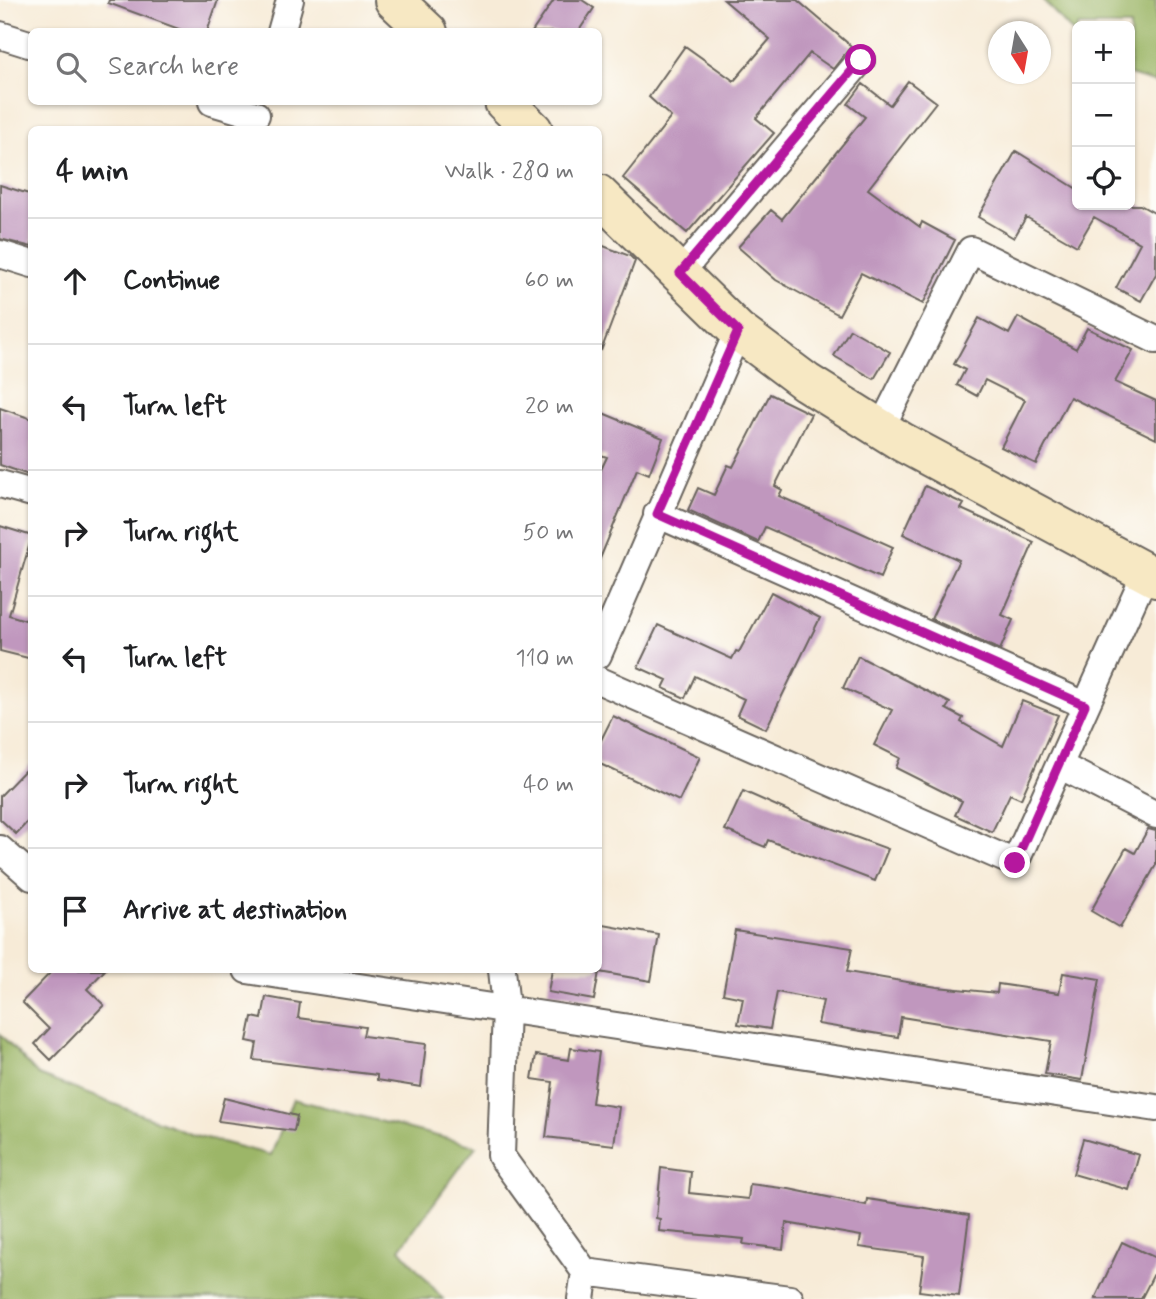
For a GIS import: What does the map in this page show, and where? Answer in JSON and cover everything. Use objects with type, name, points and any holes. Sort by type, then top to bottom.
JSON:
[{"type":"street","points":[[282,28],[290,0]]},
{"type":"street","points":[[394,0],[424,28]]},
{"type":"street","points":[[0,35],[28,44]]},
{"type":"street","points":[[680,273],[861,60]]},
{"type":"street","points":[[222,105],[256,115]]},
{"type":"street","points":[[602,198],[738,331],[806,382],[881,428],[1151,575],[1085,705],[1015,863],[602,682]]},
{"type":"street","points":[[881,428],[971,250],[1156,340]]},
{"type":"street","points":[[0,254],[28,263]]},
{"type":"street","points":[[602,645],[738,331]]},
{"type":"street","points":[[0,484],[28,492]]},
{"type":"street","points":[[657,514],[1085,705]]},
{"type":"street","points":[[1059,765],[1156,815]]},
{"type":"street","points":[[0,849],[28,874]]},
{"type":"street","points":[[268,973],[506,1007],[1156,1108]]},
{"type":"street","points":[[502,973],[506,1007],[501,1156],[585,1272],[581,1299]]},
{"type":"street","points":[[585,1272],[790,1299]]},
{"type":"green space","points":[[1043,0],[1156,0],[1156,83],[1135,77],[1135,21],[1072,21],[1072,32]]},
{"type":"green space","points":[[0,1034],[38,1075],[195,1135],[271,1155],[293,1099],[476,1146],[400,1249],[443,1299],[0,1299]]},
{"type":"building","points":[[109,0],[218,0],[208,28],[176,28],[108,3]]},
{"type":"building","points":[[554,0],[582,0],[594,8],[581,28],[535,28]]},
{"type":"building","points":[[724,0],[797,0],[851,46],[833,69],[810,53],[756,118],[774,133],[687,233],[623,178],[671,117],[649,97],[685,46],[734,81],[770,39]]},
{"type":"building","points":[[908,81],[936,102],[868,189],[920,227],[922,222],[955,240],[923,304],[861,273],[839,315],[776,280],[738,247],[771,210],[782,219],[865,117],[848,104],[863,84],[890,105]]},
{"type":"building","points":[[1016,151],[1072,186],[1072,210],[1135,210],[1135,205],[1140,205],[1156,214],[1156,274],[1141,301],[1116,288],[1140,243],[1094,217],[1077,246],[1026,217],[1014,238],[978,217]]},
{"type":"building","points":[[0,185],[28,194],[28,246],[0,239]]},
{"type":"building","points":[[602,246],[630,256],[635,261],[602,348]]},
{"type":"building","points":[[1018,317],[1076,349],[1087,328],[1133,350],[1115,382],[1156,401],[1156,439],[1070,397],[1036,464],[1001,447],[1025,400],[985,380],[977,396],[957,385],[965,370],[954,364],[979,318],[1009,334]]},
{"type":"building","points":[[850,329],[890,352],[874,379],[834,356]]},
{"type":"building","points":[[770,394],[811,414],[775,486],[782,490],[779,496],[893,547],[880,578],[765,527],[758,542],[688,510],[698,488],[714,495],[728,465],[733,467]]},
{"type":"building","points":[[0,408],[28,418],[28,475],[0,465]]},
{"type":"building","points":[[602,413],[663,438],[649,474],[637,469],[602,554],[602,468],[607,457],[602,455]]},
{"type":"building","points":[[925,486],[964,504],[961,509],[1034,542],[1002,615],[1013,620],[1000,650],[931,619],[959,560],[903,534]]},
{"type":"building","points":[[0,526],[28,535],[28,550],[9,615],[28,621],[28,658],[0,651]]},
{"type":"building","points":[[771,592],[820,618],[766,729],[737,715],[744,699],[695,676],[685,698],[663,688],[667,680],[638,667],[658,625],[732,659],[736,651],[739,652]]},
{"type":"building","points":[[858,656],[950,703],[946,709],[963,718],[961,722],[1003,746],[1022,701],[1058,715],[1021,799],[1010,794],[992,832],[955,815],[962,801],[896,768],[900,758],[874,745],[892,710],[843,688]]},
{"type":"building","points":[[613,716],[700,757],[679,801],[602,765],[602,738]]},
{"type":"building","points":[[28,767],[28,821],[16,834],[0,819],[0,796]]},
{"type":"building","points":[[743,791],[806,819],[888,849],[875,881],[768,840],[765,847],[725,830]]},
{"type":"building","points":[[1148,829],[1156,831],[1156,865],[1120,928],[1091,911],[1126,848],[1135,853]]},
{"type":"building","points":[[602,925],[659,935],[651,981],[602,973]]},
{"type":"building","points":[[735,930],[852,948],[847,972],[937,987],[997,993],[998,984],[1059,993],[1063,973],[1100,979],[1082,1080],[1045,1074],[1051,1041],[901,1017],[898,1037],[818,1024],[823,1001],[777,992],[770,1029],[738,1024],[743,998],[723,994]]},
{"type":"building","points":[[50,973],[102,973],[87,989],[104,1005],[51,1060],[35,1044],[49,1029],[22,1002]]},
{"type":"building","points":[[551,973],[599,973],[594,1000],[548,992]]},
{"type":"building","points":[[266,997],[300,1003],[298,1018],[365,1027],[363,1036],[426,1044],[421,1087],[377,1080],[377,1075],[254,1060],[257,1043],[247,1041],[252,1017],[262,1019]]},
{"type":"building","points":[[571,1048],[599,1052],[592,1103],[619,1107],[614,1145],[546,1137],[553,1082],[532,1079],[536,1055],[569,1060]]},
{"type":"building","points":[[224,1098],[297,1116],[294,1131],[218,1121]]},
{"type":"building","points":[[1083,1139],[1139,1155],[1129,1190],[1073,1174]]},
{"type":"building","points":[[661,1168],[691,1172],[689,1193],[748,1199],[750,1184],[866,1205],[867,1199],[969,1215],[959,1296],[919,1291],[924,1256],[859,1247],[861,1236],[786,1223],[783,1249],[743,1244],[744,1239],[659,1231],[660,1219],[656,1218]]},
{"type":"building","points":[[1122,1242],[1156,1258],[1156,1270],[1141,1299],[1095,1299]]},
{"type":"route","points":[[861,60],[680,273],[738,331],[657,514],[1085,705],[1015,863]]}]
